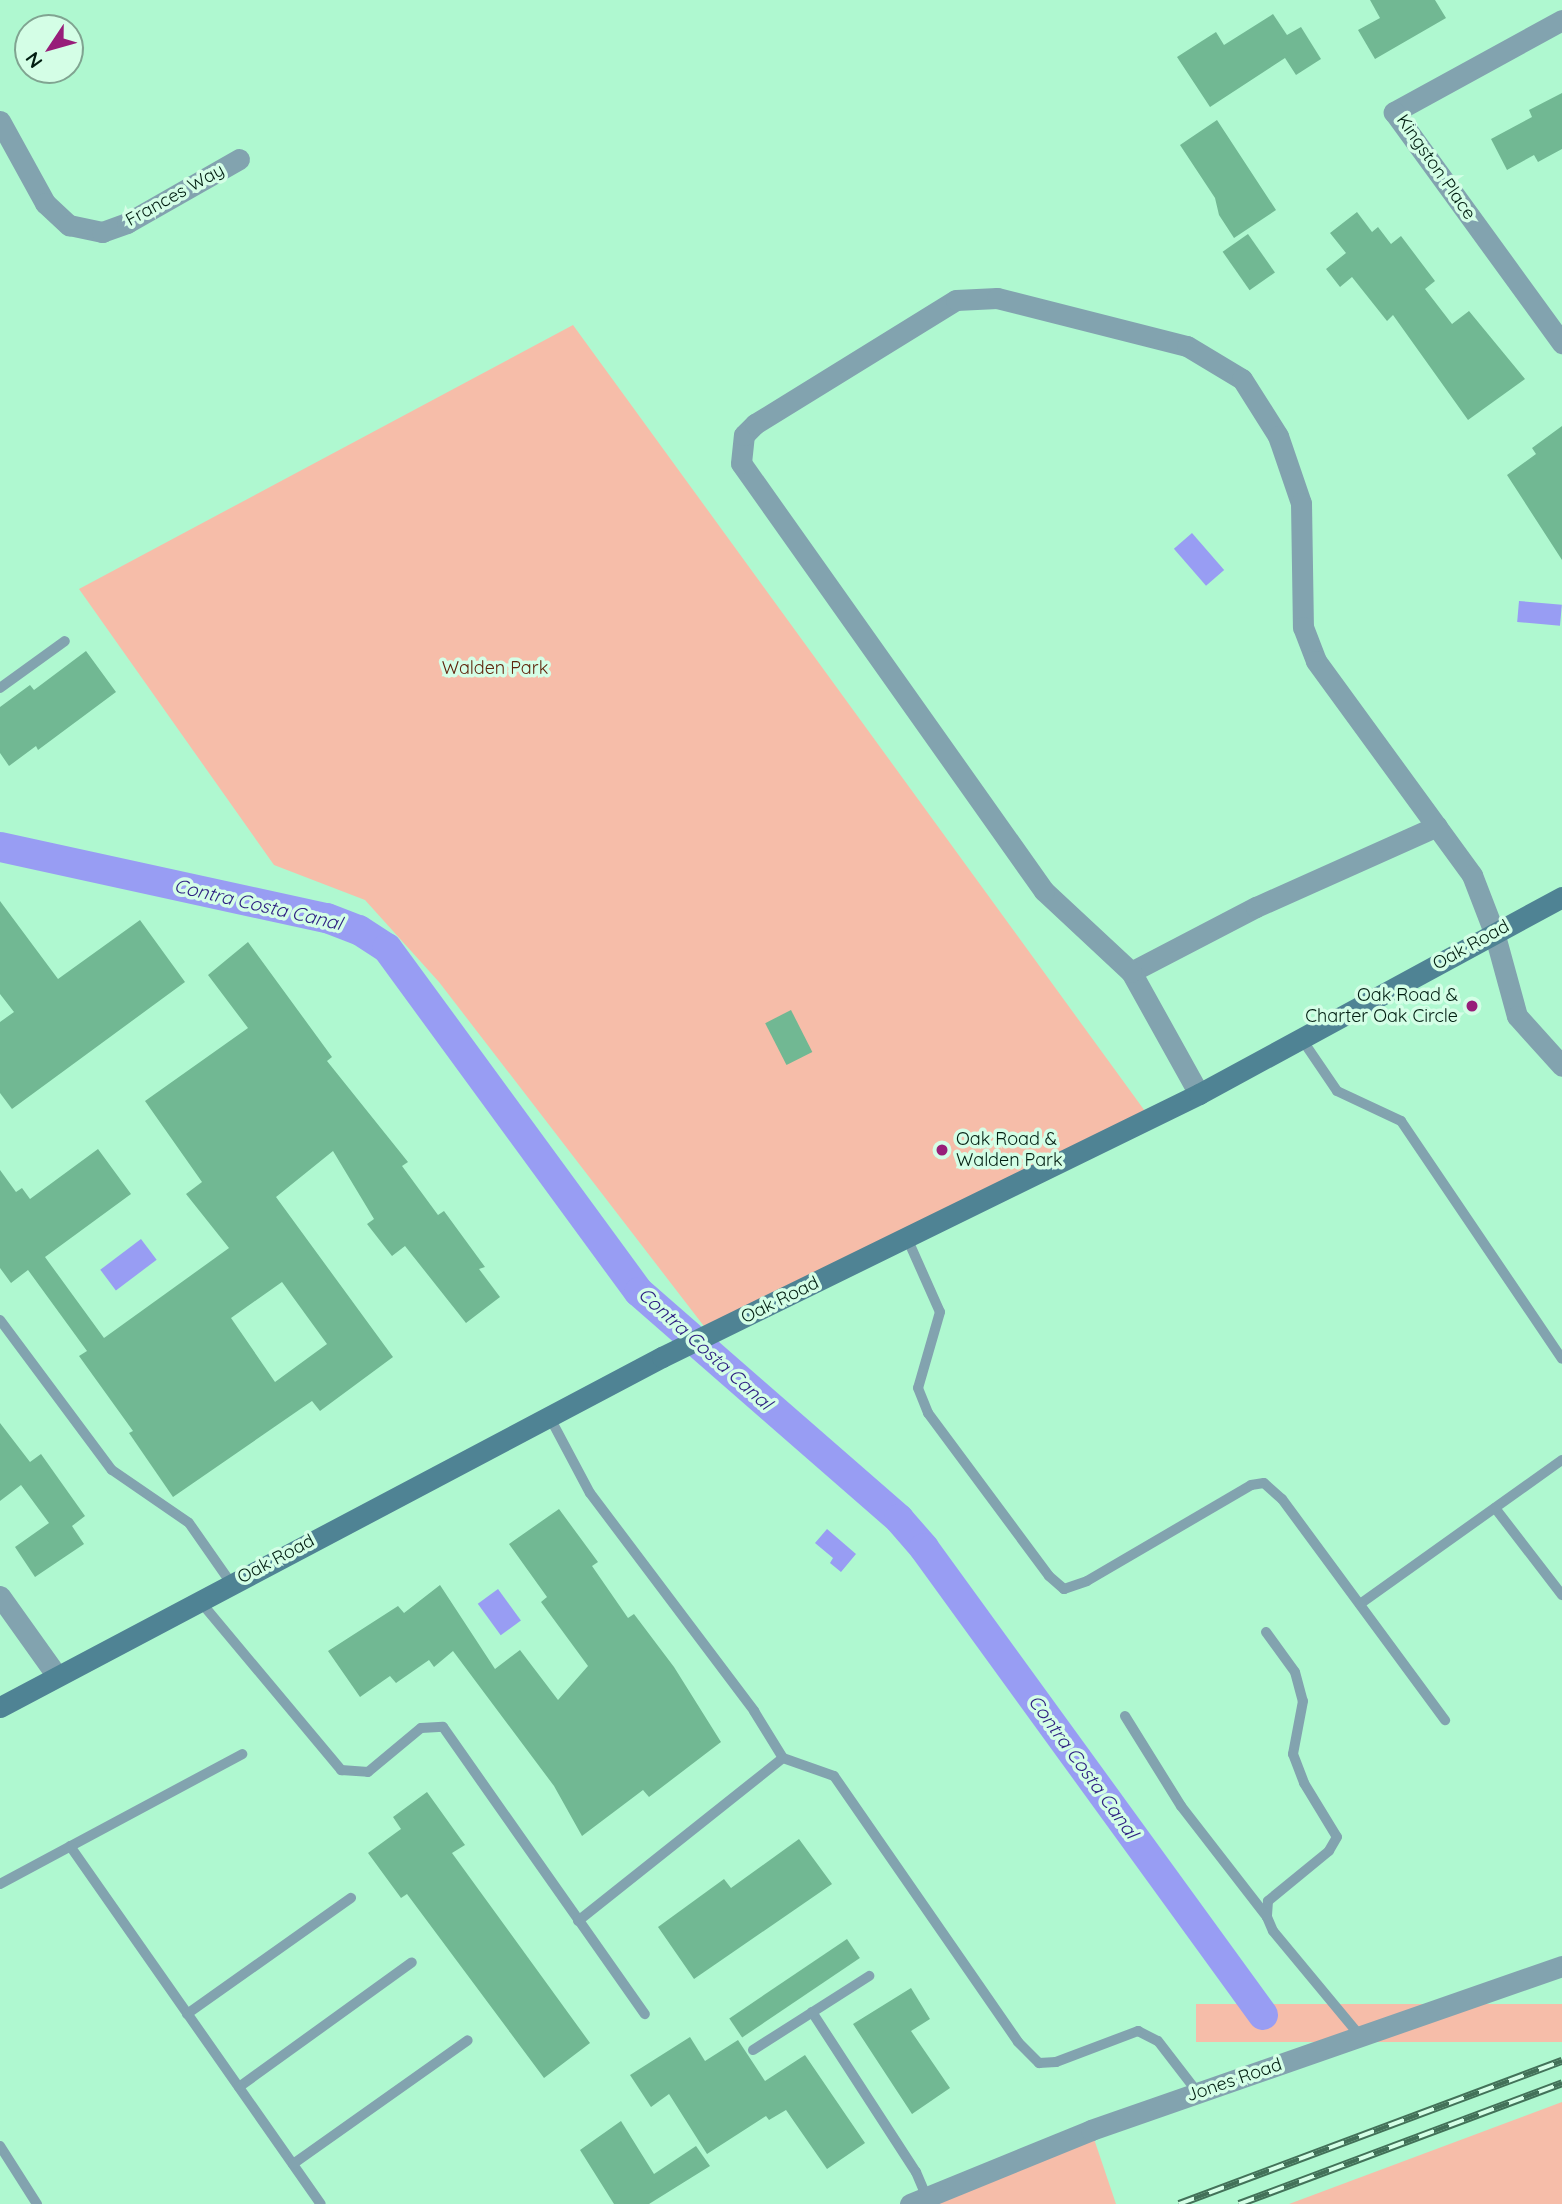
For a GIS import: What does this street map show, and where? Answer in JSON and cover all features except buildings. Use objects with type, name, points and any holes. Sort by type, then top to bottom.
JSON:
[{"type":"main road","name":"Oak Road","points":[[0,1707],[671,1353],[1199,1094],[1562,897]]},
{"type":"street","name":"Kingston Place","points":[[1562,20],[1394,112],[1562,343]]},
{"type":"street","name":"Frances Way","points":[[0,121],[45,202],[69,225],[102,232],[127,223],[239,159]]},
{"type":"street","points":[[1199,1094],[1131,972],[1044,891],[741,463],[744,435],[755,424],[956,300],[998,298],[1187,346],[1241,379],[1278,436],[1301,503],[1303,627],[1316,661],[1472,875],[1494,932],[1517,1016],[1562,1066]]},
{"type":"street","points":[[1131,972],[1256,907],[1437,826]]},
{"type":"street","points":[[0,1596],[57,1676]]},
{"type":"street","name":"Jones Road","points":[[918,2201],[1091,2130],[1562,1966]]},
{"type":"lane","points":[[0,688],[65,640]]},
{"type":"lane","points":[[1301,1038],[1337,1091],[1401,1121],[1562,1359]]},
{"type":"lane","points":[[907,1238],[940,1312],[918,1388],[928,1413],[1049,1576],[1065,1589],[1087,1581],[1251,1485],[1264,1483],[1282,1499],[1445,1720]]},
{"type":"lane","points":[[0,1320],[112,1470],[189,1523],[231,1583]]},
{"type":"lane","points":[[549,1416],[590,1493],[754,1711],[783,1758],[834,1776],[1018,2042],[1039,2063],[1056,2062],[1138,2031],[1158,2041],[1198,2093]]},
{"type":"lane","points":[[1360,1604],[1562,1460]]},
{"type":"lane","points":[[1495,1508],[1562,1595]]},
{"type":"lane","points":[[200,1600],[316,1746],[341,1770],[368,1772],[421,1728],[443,1727],[645,2014]]},
{"type":"lane","points":[[1266,1632],[1294,1672],[1303,1701],[1293,1754],[1304,1783],[1337,1837],[1329,1851],[1268,1901],[1267,1917]]},
{"type":"lane","points":[[1125,1716],[1181,1806],[1267,1917],[1273,1931],[1360,2037]]},
{"type":"lane","points":[[0,1884],[242,1754]]},
{"type":"lane","points":[[578,1921],[783,1758]]},
{"type":"lane","points":[[69,1846],[321,2204]]},
{"type":"lane","points":[[187,2014],[351,1898]]},
{"type":"lane","points":[[239,2087],[412,1962]]},
{"type":"lane","points":[[753,2050],[869,1976]]},
{"type":"lane","points":[[812,2012],[916,2172],[918,2201]]},
{"type":"lane","points":[[293,2164],[468,2039]]},
{"type":"lane","points":[[0,2146],[37,2204]]},
{"type":"green space","name":"Walden Park","points":[[573,325],[1150,1118],[710,1334],[439,982],[365,900],[274,865],[79,589]]},
{"type":"green space","points":[[1196,2004],[1562,2004],[1562,2042],[1196,2042]]},
{"type":"green space","points":[[1562,2102],[1562,2204],[1289,2204]]},
{"type":"green space","points":[[1091,2130],[1116,2204],[910,2204]]},
{"type":"water","points":[[1192,533],[1224,570],[1206,586],[1174,549]]},
{"type":"water","points":[[1519,601],[1562,605],[1560,626],[1517,622]]},
{"type":"water","points":[[141,1239],[157,1260],[116,1290],[100,1270]]},
{"type":"water","points":[[827,1529],[856,1554],[841,1572],[830,1563],[833,1558],[815,1543]]},
{"type":"water","points":[[498,1589],[521,1621],[501,1635],[478,1604]]},
{"type":"waterway","name":"Contra Costa Canal","points":[[0,847],[327,918],[359,930],[387,948],[639,1292],[899,1519],[924,1548],[1263,2015]]},
{"type":"railway","points":[[1179,2204],[1562,2061]]},
{"type":"railway","points":[[1239,2204],[1562,2083]]},
{"type":"place","name":"Oak Road & Charter Oak Circle","points":[[1472,1006]]},
{"type":"place","name":"Oak Road & Walden Park","points":[[942,1150]]}]
